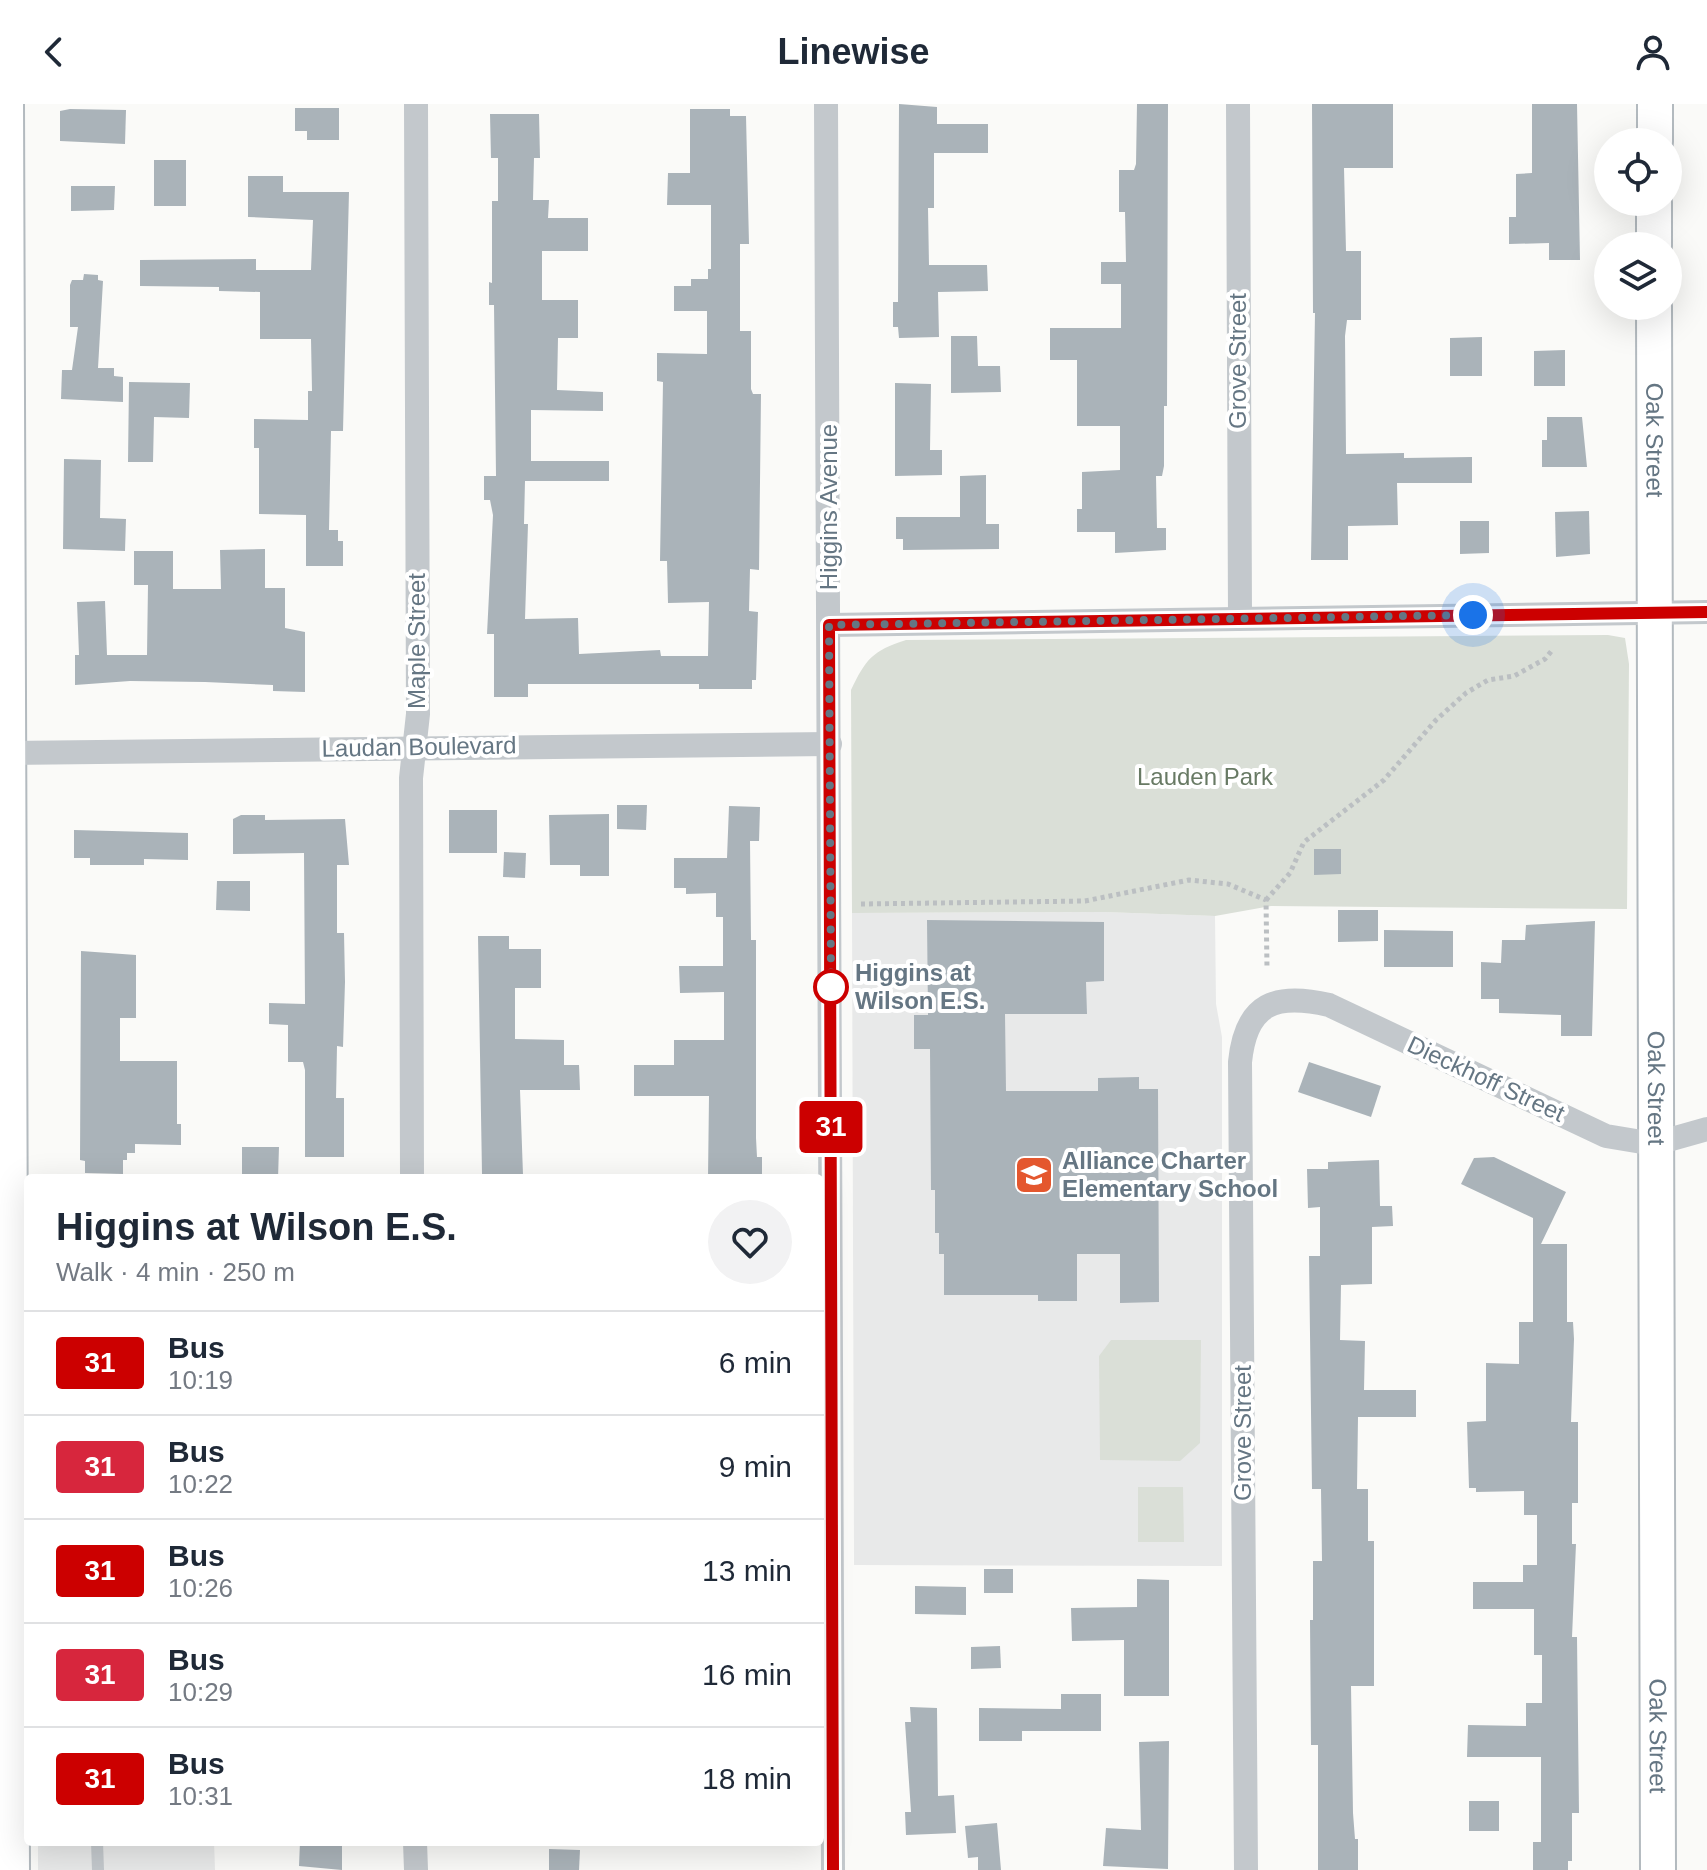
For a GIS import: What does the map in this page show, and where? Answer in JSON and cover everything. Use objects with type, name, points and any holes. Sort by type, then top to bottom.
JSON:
[{"type":"main road","points":[[6,104],[3,148],[8,753],[5,900],[6,1649],[20,1818],[12,1870]]},
{"type":"main road","points":[[1655,104],[1655,128]]},
{"type":"main road","name":"Oak Street","points":[[1654,320],[1658,1870]]},
{"type":"street","name":"Maple Street","points":[[412,1174],[413,747],[418,714],[416,104]]},
{"type":"street","name":"Higgins Avenue","points":[[826,104],[833,1870]]},
{"type":"street","name":"Grove Street","points":[[1238,104],[1240,617]]},
{"type":"street","points":[[829,625],[1707,612]]},
{"type":"street","name":"Laudan Boulevard","points":[[8,753],[830,744]]},
{"type":"street","name":"Dieckhoff Street","points":[[1268,1004],[1298,998],[1329,1005],[1606,1136],[1654,1144],[1707,1129]]},
{"type":"street","name":"Grove Street","points":[[1246,1870],[1240,1062],[1246,1030],[1268,1004]]},
{"type":"street","points":[[415,1846],[416,1870]]},
{"type":"lane","points":[[97,1846],[98,1870]]},
{"type":"path","points":[[1267,968],[1266,900],[1290,873],[1304,842],[1384,780],[1436,720],[1466,693],[1488,680],[1514,676],[1545,659],[1553,649]]},
{"type":"path","points":[[861,904],[1085,901],[1189,880],[1228,884],[1266,900]]},
{"type":"shaded area","points":[[1104,912],[1215,916],[1216,1004],[1222,1037],[1222,1566],[854,1565],[852,913]]},
{"type":"shaded area","points":[[38,1846],[214,1846],[215,1870],[38,1870]]},
{"type":"green space","name":"Lauden Park","points":[[1608,635],[1625,638],[1629,664],[1627,909],[1271,906],[1215,916],[1104,912],[852,913],[851,690],[871,658],[894,644],[906,640]]},
{"type":"green space","points":[[1111,1340],[1201,1340],[1200,1443],[1180,1461],[1100,1460],[1099,1356]]},
{"type":"green space","points":[[1138,1487],[1183,1487],[1184,1542],[1138,1542]]},
{"type":"building","points":[[899,104],[937,107],[937,124],[988,124],[988,153],[934,153],[934,208],[928,208],[929,265],[987,265],[988,291],[938,292],[939,337],[899,338],[898,327],[893,327],[893,302],[898,302]]},
{"type":"building","points":[[1137,104],[1168,104],[1167,406],[1164,406],[1164,466],[1162,476],[1156,476],[1157,528],[1166,528],[1166,550],[1115,553],[1115,532],[1077,532],[1077,509],[1082,509],[1082,472],[1120,470],[1120,426],[1077,426],[1077,360],[1050,360],[1050,328],[1121,328],[1121,284],[1101,284],[1101,262],[1126,262],[1125,212],[1119,212],[1119,170],[1134,170],[1136,164]]},
{"type":"building","points":[[1312,104],[1393,104],[1393,168],[1344,168],[1346,251],[1361,251],[1361,320],[1347,320],[1345,336],[1346,454],[1404,453],[1404,458],[1472,457],[1472,483],[1397,483],[1398,525],[1348,526],[1348,560],[1311,560],[1315,313]]},
{"type":"building","points":[[1532,104],[1577,104],[1580,260],[1549,260],[1549,243],[1509,244],[1509,217],[1516,217],[1516,174],[1532,173]]},
{"type":"building","points":[[295,108],[339,108],[339,140],[307,140],[307,131],[295,131]]},
{"type":"building","points":[[690,109],[730,109],[730,116],[746,116],[749,244],[740,244],[740,331],[751,331],[751,389],[753,394],[761,394],[759,570],[750,569],[749,611],[758,612],[756,680],[752,680],[752,689],[699,689],[699,684],[528,684],[528,697],[494,697],[494,634],[487,634],[493,515],[490,500],[484,500],[484,476],[496,476],[494,305],[489,305],[489,282],[492,283],[492,201],[498,201],[498,158],[491,158],[490,114],[539,114],[540,158],[534,158],[533,200],[549,200],[548,218],[588,218],[588,251],[542,251],[542,300],[578,300],[578,338],[558,338],[557,390],[603,392],[603,411],[531,410],[531,461],[609,461],[609,481],[525,481],[524,524],[528,524],[525,619],[578,618],[579,654],[660,650],[661,656],[708,656],[709,602],[668,603],[667,561],[660,561],[663,382],[657,381],[657,353],[707,354],[707,311],[674,311],[674,286],[691,286],[691,279],[708,279],[708,269],[711,269],[711,205],[667,205],[668,173],[690,173]]},
{"type":"building","points":[[126,110],[125,144],[60,141],[60,111]]},
{"type":"building","points":[[154,160],[186,160],[186,206],[154,206]]},
{"type":"building","points":[[248,176],[283,176],[283,192],[349,192],[343,431],[331,431],[329,530],[338,530],[338,541],[343,541],[343,566],[306,566],[306,515],[259,514],[259,448],[254,448],[254,419],[308,420],[308,391],[312,391],[311,339],[260,339],[260,292],[219,291],[219,287],[140,286],[140,260],[256,259],[256,270],[311,270],[313,220],[248,217]]},
{"type":"building","points":[[71,186],[115,186],[114,210],[71,211]]},
{"type":"building","points":[[84,274],[98,275],[98,280],[103,281],[98,368],[114,368],[114,376],[123,377],[123,402],[61,399],[62,370],[72,370],[78,327],[70,327],[70,285],[72,280],[83,280]]},
{"type":"building","points":[[951,336],[977,336],[978,366],[1000,366],[1001,392],[951,393]]},
{"type":"building","points":[[1482,337],[1482,376],[1450,376],[1450,338]]},
{"type":"building","points":[[1565,350],[1565,386],[1534,386],[1534,351]]},
{"type":"building","points":[[129,382],[190,383],[189,418],[154,417],[153,462],[128,462]]},
{"type":"building","points":[[895,383],[931,384],[930,450],[942,450],[942,475],[895,476]]},
{"type":"building","points":[[1547,417],[1582,417],[1587,467],[1542,467],[1542,440],[1547,440]]},
{"type":"building","points":[[64,459],[101,460],[100,518],[126,519],[125,551],[63,549]]},
{"type":"building","points":[[986,475],[986,524],[999,524],[999,549],[903,550],[903,539],[896,539],[896,517],[960,517],[960,476]]},
{"type":"building","points":[[1589,511],[1590,554],[1556,557],[1555,512]]},
{"type":"building","points":[[1460,521],[1489,521],[1489,553],[1460,554]]},
{"type":"building","points":[[265,549],[265,588],[285,588],[285,628],[305,632],[305,692],[273,691],[273,685],[205,682],[130,681],[75,685],[75,655],[79,655],[77,602],[105,601],[107,655],[147,655],[148,585],[134,585],[134,551],[173,551],[173,589],[221,589],[220,550]]},
{"type":"building","points":[[617,805],[647,805],[646,830],[617,829]]},
{"type":"building","points":[[729,806],[760,807],[759,841],[750,841],[751,940],[756,940],[756,1138],[757,1157],[762,1157],[762,1174],[708,1174],[709,1096],[634,1096],[634,1065],[674,1065],[674,1040],[724,1040],[724,992],[680,993],[679,966],[723,966],[723,917],[716,917],[716,893],[686,894],[686,888],[674,888],[674,858],[727,858]]},
{"type":"building","points":[[449,810],[497,810],[497,853],[449,853]]},
{"type":"building","points":[[609,814],[609,876],[580,876],[580,865],[550,865],[549,815]]},
{"type":"building","points":[[241,815],[265,815],[265,820],[345,819],[349,865],[337,865],[337,933],[344,933],[345,982],[343,1047],[337,1046],[336,1098],[344,1098],[344,1157],[305,1157],[303,1062],[288,1062],[288,1025],[269,1024],[269,1003],[305,1004],[304,853],[233,854],[233,819]]},
{"type":"building","points":[[74,830],[188,833],[188,860],[144,859],[144,865],[90,865],[90,858],[74,858]]},
{"type":"building","points":[[1314,849],[1341,849],[1341,874],[1314,875]]},
{"type":"building","points":[[504,852],[526,853],[525,878],[503,877]]},
{"type":"building","points":[[217,881],[250,881],[250,911],[216,910]]},
{"type":"building","points":[[1338,910],[1378,910],[1378,941],[1338,942]]},
{"type":"building","points":[[927,920],[1104,922],[1104,981],[1086,982],[1087,1014],[1005,1014],[1006,1091],[1098,1091],[1098,1078],[1139,1077],[1139,1089],[1158,1089],[1159,1302],[1120,1303],[1120,1254],[1077,1254],[1077,1301],[1038,1301],[1038,1295],[944,1295],[944,1254],[939,1254],[939,1233],[935,1233],[935,1190],[931,1190],[930,1049],[914,1049],[914,1015],[928,1015]]},
{"type":"building","points":[[1595,921],[1592,1036],[1561,1036],[1561,1015],[1499,1013],[1499,999],[1481,999],[1481,962],[1501,963],[1502,940],[1525,940],[1526,925]]},
{"type":"building","points":[[1384,930],[1453,931],[1453,967],[1384,967]]},
{"type":"building","points":[[478,936],[509,936],[509,949],[541,949],[541,988],[515,988],[515,1039],[564,1040],[564,1065],[579,1065],[580,1090],[520,1090],[523,1174],[482,1174]]},
{"type":"building","points":[[81,951],[136,955],[136,1018],[120,1018],[120,1061],[177,1061],[177,1124],[181,1124],[181,1145],[135,1144],[135,1153],[127,1153],[127,1160],[123,1160],[123,1174],[85,1173],[85,1161],[80,1160]]},
{"type":"building","points":[[1309,1062],[1381,1086],[1371,1117],[1298,1092]]},
{"type":"building","points":[[242,1147],[279,1147],[278,1174],[242,1174]]},
{"type":"building","points":[[1494,1157],[1566,1192],[1541,1244],[1567,1244],[1567,1322],[1573,1322],[1574,1339],[1571,1422],[1578,1422],[1578,1503],[1572,1503],[1572,1544],[1576,1544],[1572,1637],[1577,1637],[1579,1813],[1572,1813],[1572,1861],[1568,1861],[1568,1870],[1533,1870],[1533,1842],[1541,1842],[1541,1757],[1467,1757],[1468,1725],[1526,1726],[1526,1703],[1542,1703],[1542,1655],[1534,1655],[1534,1609],[1473,1609],[1473,1582],[1523,1582],[1523,1565],[1537,1565],[1537,1515],[1524,1515],[1524,1491],[1476,1492],[1476,1488],[1469,1488],[1467,1422],[1486,1421],[1486,1363],[1519,1364],[1519,1322],[1533,1322],[1533,1218],[1461,1184],[1474,1158]]},
{"type":"building","points":[[1379,1160],[1380,1206],[1392,1206],[1393,1226],[1372,1227],[1372,1284],[1341,1285],[1340,1340],[1365,1341],[1364,1390],[1416,1390],[1416,1417],[1358,1417],[1357,1489],[1368,1489],[1368,1541],[1374,1541],[1374,1686],[1351,1686],[1353,1813],[1355,1839],[1358,1839],[1358,1870],[1318,1870],[1318,1745],[1311,1745],[1310,1620],[1313,1620],[1313,1561],[1322,1561],[1321,1489],[1312,1489],[1309,1256],[1320,1256],[1320,1207],[1308,1208],[1307,1169],[1328,1169],[1328,1162]]},
{"type":"building","points":[[984,1569],[1013,1569],[1013,1593],[984,1593]]},
{"type":"building","points":[[1137,1579],[1169,1580],[1169,1696],[1124,1696],[1124,1640],[1072,1641],[1071,1608],[1137,1607]]},
{"type":"building","points":[[915,1586],[966,1587],[966,1615],[915,1614]]},
{"type":"building","points":[[1000,1646],[1001,1668],[971,1669],[971,1647]]},
{"type":"building","points":[[1061,1694],[1101,1694],[1101,1731],[1022,1731],[1022,1741],[979,1741],[979,1708],[1061,1709]]},
{"type":"building","points":[[910,1707],[937,1708],[938,1796],[954,1795],[956,1833],[906,1835],[905,1812],[911,1812],[905,1722],[911,1722]]},
{"type":"building","points":[[1169,1741],[1168,1869],[1103,1866],[1106,1828],[1141,1830],[1139,1742]]},
{"type":"building","points":[[1469,1801],[1499,1801],[1499,1831],[1469,1831]]},
{"type":"building","points":[[997,1823],[1001,1870],[978,1870],[978,1857],[968,1858],[965,1826]]},
{"type":"building","points":[[300,1846],[342,1846],[342,1870],[299,1866]]},
{"type":"building","points":[[549,1849],[580,1850],[579,1870],[549,1870]]},
{"type":"bus line","name":"31","points":[[833,1870],[829,625],[1707,612]]},
{"type":"place","name":"Higgins at Wilson E.S.","points":[[831,987]]},
{"type":"place","name":"Alliance Charter Elementary School","points":[[1034,1175]]},
{"type":"route","points":[[831,987],[829,625],[1473,615]]}]
